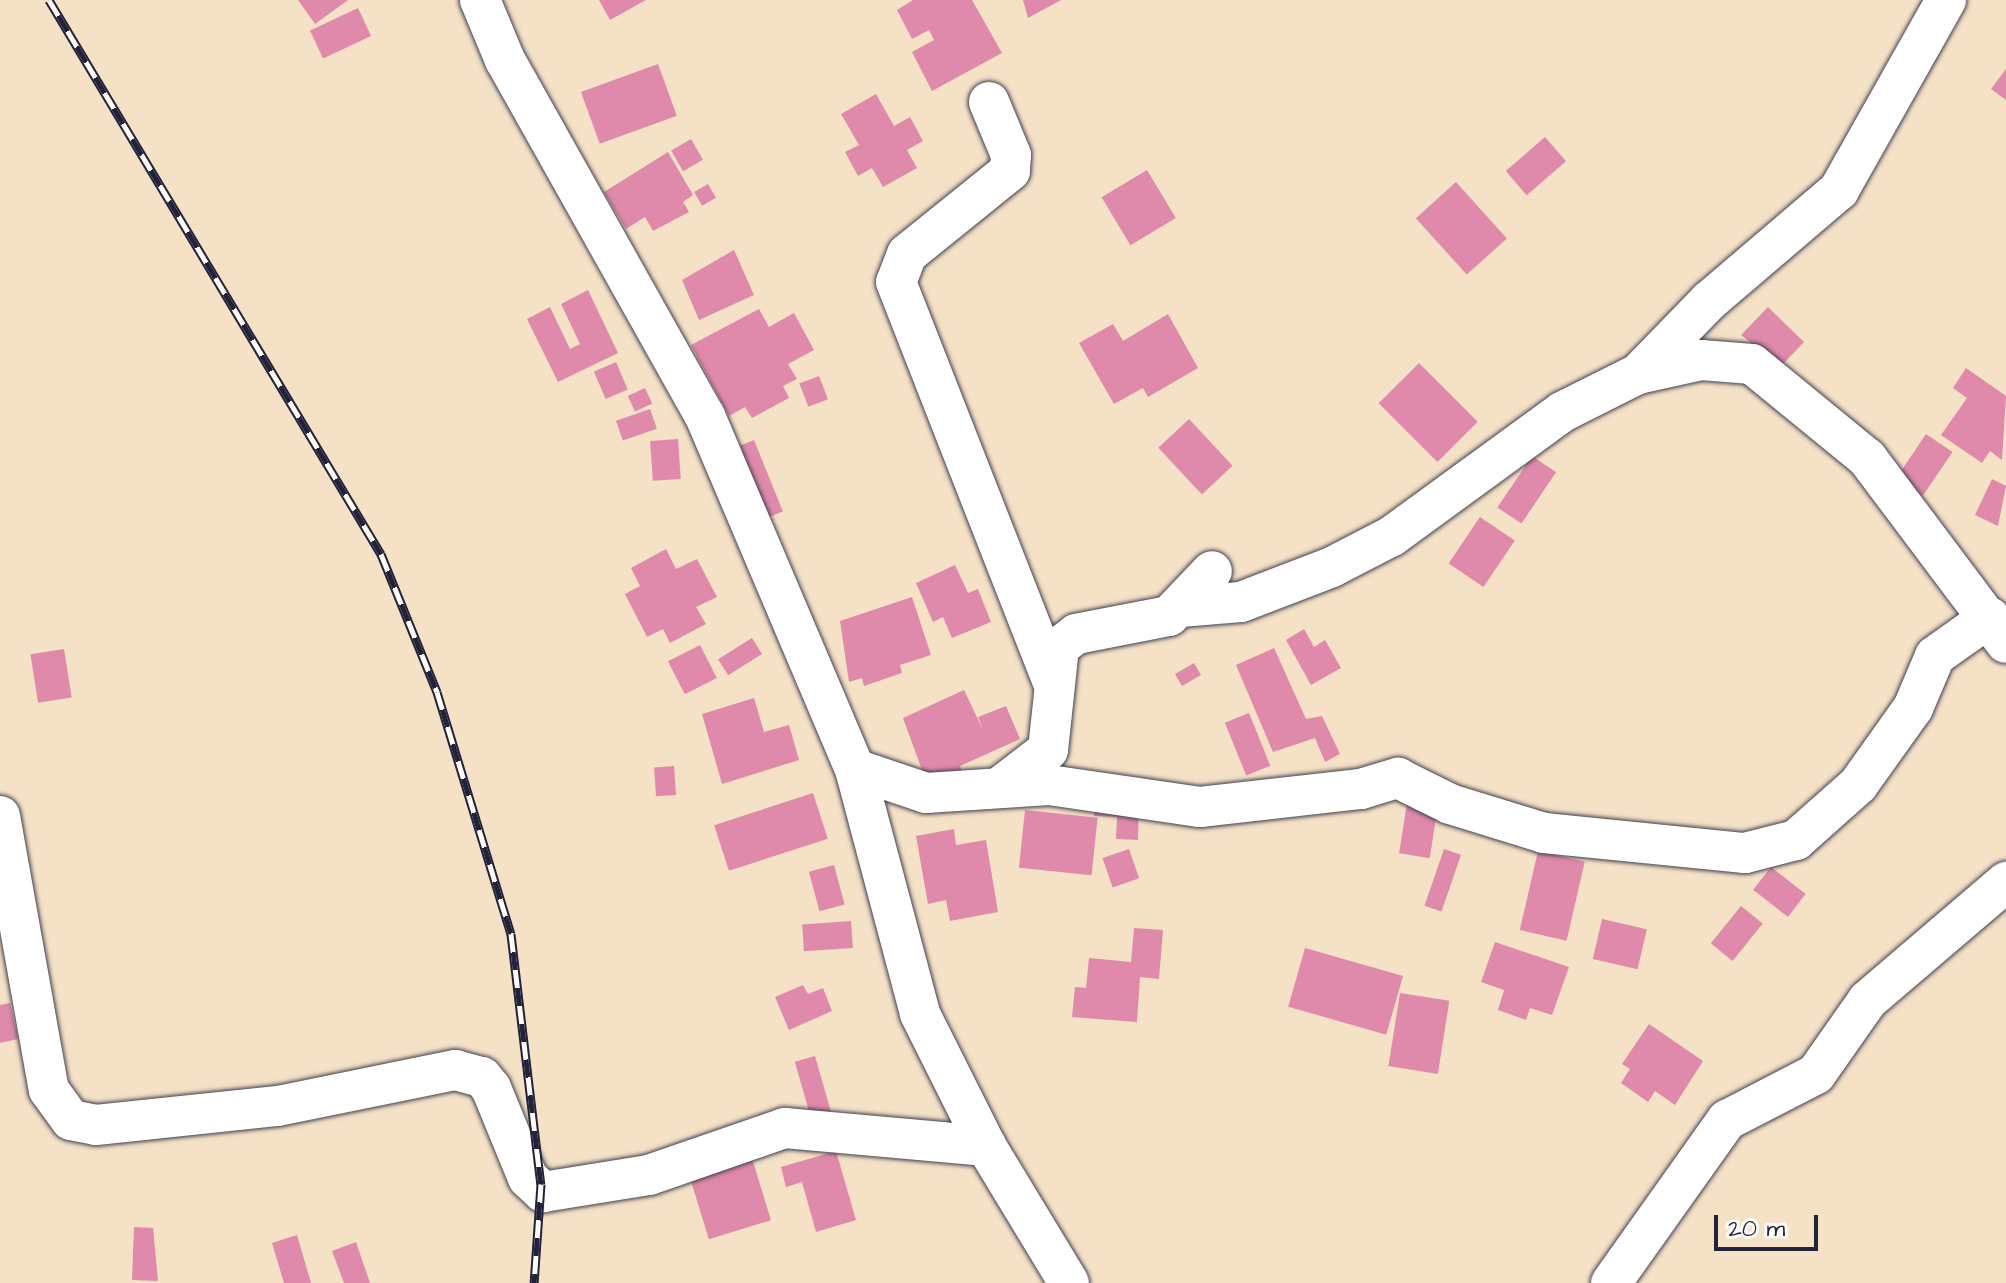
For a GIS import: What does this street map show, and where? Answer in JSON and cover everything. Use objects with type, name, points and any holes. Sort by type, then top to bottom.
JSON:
[{"type":"street","points":[[480,0],[505,60],[705,416],[855,769],[920,1014],[986,1146],[1069,1283]]},
{"type":"street","points":[[1638,374],[1709,301],[1839,190],[1946,0]]},
{"type":"street","points":[[989,102],[1011,155],[1010,171],[907,254],[896,282],[1052,681]]},
{"type":"street","points":[[855,769],[926,793],[1001,786],[1079,787],[1200,807],[1361,789],[1398,778],[1450,804],[1544,833],[1745,853],[1777,849],[1858,785],[1913,708],[1935,656],[1998,630],[1867,458],[1752,364],[1701,360],[1638,374],[1562,412],[1368,549],[1241,602],[1180,607]]},
{"type":"street","points":[[1001,786],[1035,767],[1048,750],[1052,681],[1059,647],[1076,634],[1156,621],[1180,607],[1212,571]]},
{"type":"street","points":[[0,816],[49,1090],[71,1120],[96,1125],[278,1106],[455,1070],[482,1077],[491,1088],[528,1178],[543,1192],[649,1175],[785,1128],[986,1146]]},
{"type":"street","points":[[1611,1283],[1727,1120],[1816,1074],[1868,1000],[2006,882]]},
{"type":"building","points":[[298,0],[348,0],[315,24]]},
{"type":"building","points":[[599,0],[646,0],[610,20]]},
{"type":"building","points":[[913,0],[972,0],[1002,53],[932,91],[912,52],[934,40],[929,30],[912,39],[897,10]]},
{"type":"building","points":[[1023,0],[1061,0],[1028,18]]},
{"type":"building","points":[[358,8],[371,36],[323,58],[310,30]]},
{"type":"building","points":[[658,64],[677,116],[600,144],[581,92]]},
{"type":"building","points":[[2006,69],[2006,100],[1991,89]]},
{"type":"building","points":[[876,94],[894,126],[910,117],[923,141],[907,150],[917,168],[883,187],[872,168],[858,176],[845,152],[859,145],[841,114]]},
{"type":"building","points":[[1545,137],[1566,161],[1527,195],[1506,171]]},
{"type":"building","points":[[691,139],[703,160],[683,171],[671,150]]},
{"type":"building","points":[[668,152],[693,195],[683,202],[689,212],[653,231],[645,217],[626,229],[604,192]]},
{"type":"building","points":[[1147,170],[1176,218],[1130,245],[1102,197]]},
{"type":"building","points":[[1456,182],[1507,238],[1467,275],[1416,218]]},
{"type":"building","points":[[708,184],[716,198],[702,206],[694,192]]},
{"type":"building","points":[[734,250],[754,295],[699,320],[682,280]]},
{"type":"building","points":[[588,290],[618,353],[558,382],[527,319],[550,307],[570,349],[580,344],[561,304]]},
{"type":"building","points":[[1768,307],[1804,342],[1781,366],[1741,335]]},
{"type":"building","points":[[759,309],[769,327],[794,313],[814,350],[788,364],[797,379],[783,386],[789,398],[752,418],[745,407],[729,416],[691,345]]},
{"type":"building","points":[[1168,314],[1198,368],[1148,397],[1143,388],[1114,404],[1079,343],[1113,324],[1123,341]]},
{"type":"building","points":[[616,362],[628,390],[606,399],[594,371]]},
{"type":"building","points":[[1419,363],[1478,422],[1437,462],[1379,403]]},
{"type":"building","points":[[1966,368],[2006,396],[2002,460],[1990,451],[1982,463],[1941,435],[1967,398],[1953,388]]},
{"type":"building","points":[[819,376],[828,399],[808,407],[799,384]]},
{"type":"building","points":[[645,388],[652,403],[635,411],[628,396]]},
{"type":"building","points":[[650,409],[657,429],[623,441],[616,421]]},
{"type":"building","points":[[1189,419],[1233,466],[1202,494],[1158,448]]},
{"type":"building","points":[[1926,434],[1953,452],[1923,496],[1896,478]]},
{"type":"building","points":[[678,439],[681,479],[653,481],[650,441]]},
{"type":"building","points":[[754,440],[783,511],[763,519],[735,448]]},
{"type":"building","points":[[1532,456],[1556,472],[1521,524],[1497,507]]},
{"type":"building","points":[[1992,479],[2006,486],[1998,526],[1975,515]]},
{"type":"building","points":[[1480,517],[1515,540],[1484,587],[1449,563]]},
{"type":"building","points":[[666,549],[676,569],[697,559],[717,597],[696,607],[706,624],[670,643],[663,629],[647,637],[625,594],[640,586],[631,568]]},
{"type":"building","points":[[955,565],[968,593],[978,589],[991,622],[952,638],[943,617],[933,622],[916,583]]},
{"type":"building","points":[[912,597],[931,655],[900,665],[902,673],[864,686],[862,678],[849,682],[840,621]]},
{"type":"building","points":[[1304,629],[1314,647],[1325,640],[1341,668],[1311,685],[1286,640]]},
{"type":"building","points":[[752,638],[762,654],[728,675],[718,659]]},
{"type":"building","points":[[700,645],[717,678],[685,694],[668,661]]},
{"type":"building","points":[[1274,648],[1306,719],[1322,716],[1340,754],[1325,762],[1315,738],[1273,752],[1236,665]]},
{"type":"building","points":[[64,649],[72,697],[38,703],[30,654]]},
{"type":"building","points":[[1194,663],[1201,675],[1182,686],[1175,674]]},
{"type":"building","points":[[964,690],[983,730],[978,717],[1006,706],[1020,739],[960,766],[966,781],[926,781],[903,718]]},
{"type":"building","points":[[754,698],[764,732],[789,725],[799,760],[722,784],[702,714]]},
{"type":"building","points":[[1249,713],[1270,766],[1246,776],[1225,723]]},
{"type":"building","points":[[674,766],[676,795],[656,796],[654,767]]},
{"type":"building","points":[[813,793],[828,839],[729,871],[714,825]]},
{"type":"building","points":[[1408,797],[1439,802],[1430,858],[1399,853]]},
{"type":"building","points":[[1095,802],[1139,804],[1138,840],[1116,839],[1117,817],[1094,816]]},
{"type":"building","points":[[1025,810],[1098,818],[1092,875],[1019,868]]},
{"type":"building","points":[[954,829],[956,845],[986,840],[998,912],[950,921],[946,900],[928,904],[916,836]]},
{"type":"building","points":[[1129,849],[1139,878],[1113,887],[1103,858]]},
{"type":"building","points":[[1444,849],[1461,855],[1441,912],[1424,906]]},
{"type":"building","points":[[1538,851],[1585,862],[1567,941],[1520,930]]},
{"type":"building","points":[[834,865],[845,905],[819,911],[809,872]]},
{"type":"building","points":[[1771,867],[1806,894],[1788,917],[1753,890]]},
{"type":"building","points":[[1741,906],[1763,924],[1733,961],[1711,943]]},
{"type":"building","points":[[1602,919],[1647,929],[1638,969],[1593,959]]},
{"type":"building","points":[[851,921],[853,948],[804,951],[802,924]]},
{"type":"building","points":[[1134,928],[1163,930],[1159,979],[1140,977],[1137,1022],[1072,1017],[1075,987],[1086,988],[1089,958],[1131,962]]},
{"type":"building","points":[[1495,942],[1569,967],[1552,1015],[1530,1008],[1526,1020],[1498,1010],[1504,990],[1481,982]]},
{"type":"building","points":[[1305,948],[1403,976],[1386,1035],[1288,1007]]},
{"type":"building","points":[[803,985],[808,994],[823,988],[832,1011],[789,1030],[775,997]]},
{"type":"building","points":[[1400,993],[1449,1001],[1438,1074],[1388,1066]]},
{"type":"building","points":[[10,1003],[18,1039],[0,1043],[0,1005]]},
{"type":"building","points":[[1649,1024],[1703,1061],[1675,1105],[1655,1091],[1648,1102],[1621,1083],[1630,1069],[1622,1064]]},
{"type":"building","points":[[815,1056],[832,1114],[811,1119],[795,1062]]},
{"type":"building","points":[[836,1151],[856,1220],[816,1232],[802,1182],[786,1187],[781,1167]]},
{"type":"building","points":[[752,1158],[771,1220],[709,1239],[690,1177]]},
{"type":"building","points":[[134,1227],[153,1228],[158,1281],[132,1280]]},
{"type":"building","points":[[297,1235],[311,1283],[284,1283],[272,1243]]},
{"type":"building","points":[[356,1242],[370,1283],[344,1283],[332,1251]]},
{"type":"railway","points":[[49,0],[381,554],[437,692],[511,934],[541,1184],[534,1283]]}]
